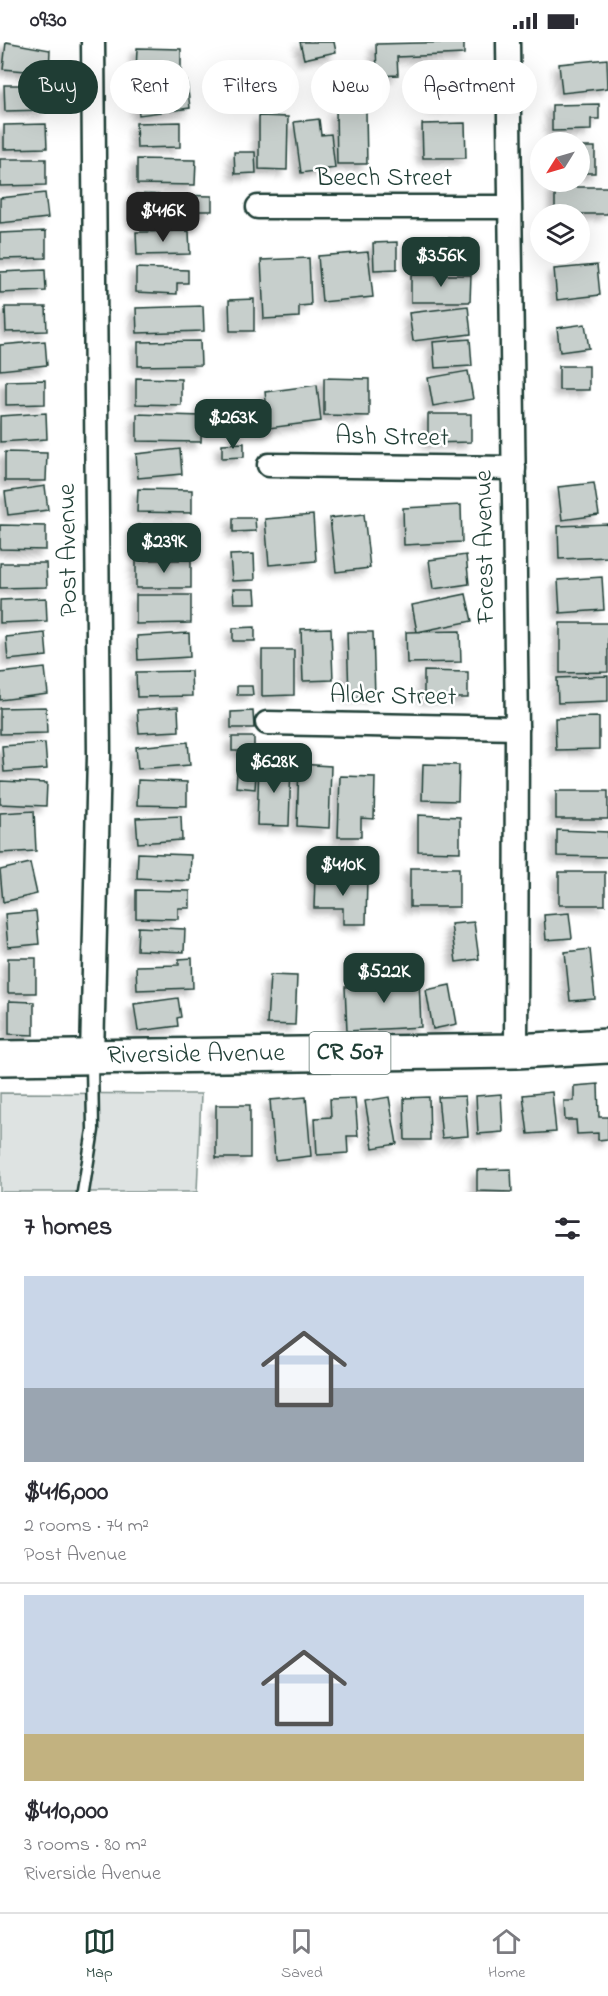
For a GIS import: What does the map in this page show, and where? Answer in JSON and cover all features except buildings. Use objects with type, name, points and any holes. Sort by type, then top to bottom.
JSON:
[{"type":"main road","name":"Riverside Avenue","points":[[0,1058],[516,1051],[608,1046]]},
{"type":"street","name":"Post Avenue","points":[[92,1057],[99,755],[93,42]]},
{"type":"street","name":"Forest Avenue","points":[[507,42],[517,728],[516,1051]]},
{"type":"street","name":"Beech Street","points":[[258,207],[509,207]]},
{"type":"street","name":"Ash Street","points":[[269,465],[513,468]]},
{"type":"street","name":"Alder Street","points":[[267,723],[517,728]]},
{"type":"lane","points":[[83,1192],[93,1130],[92,1057]]},
{"type":"shaded area","points":[[0,1093],[201,1094],[197,1192],[0,1192]]}]
